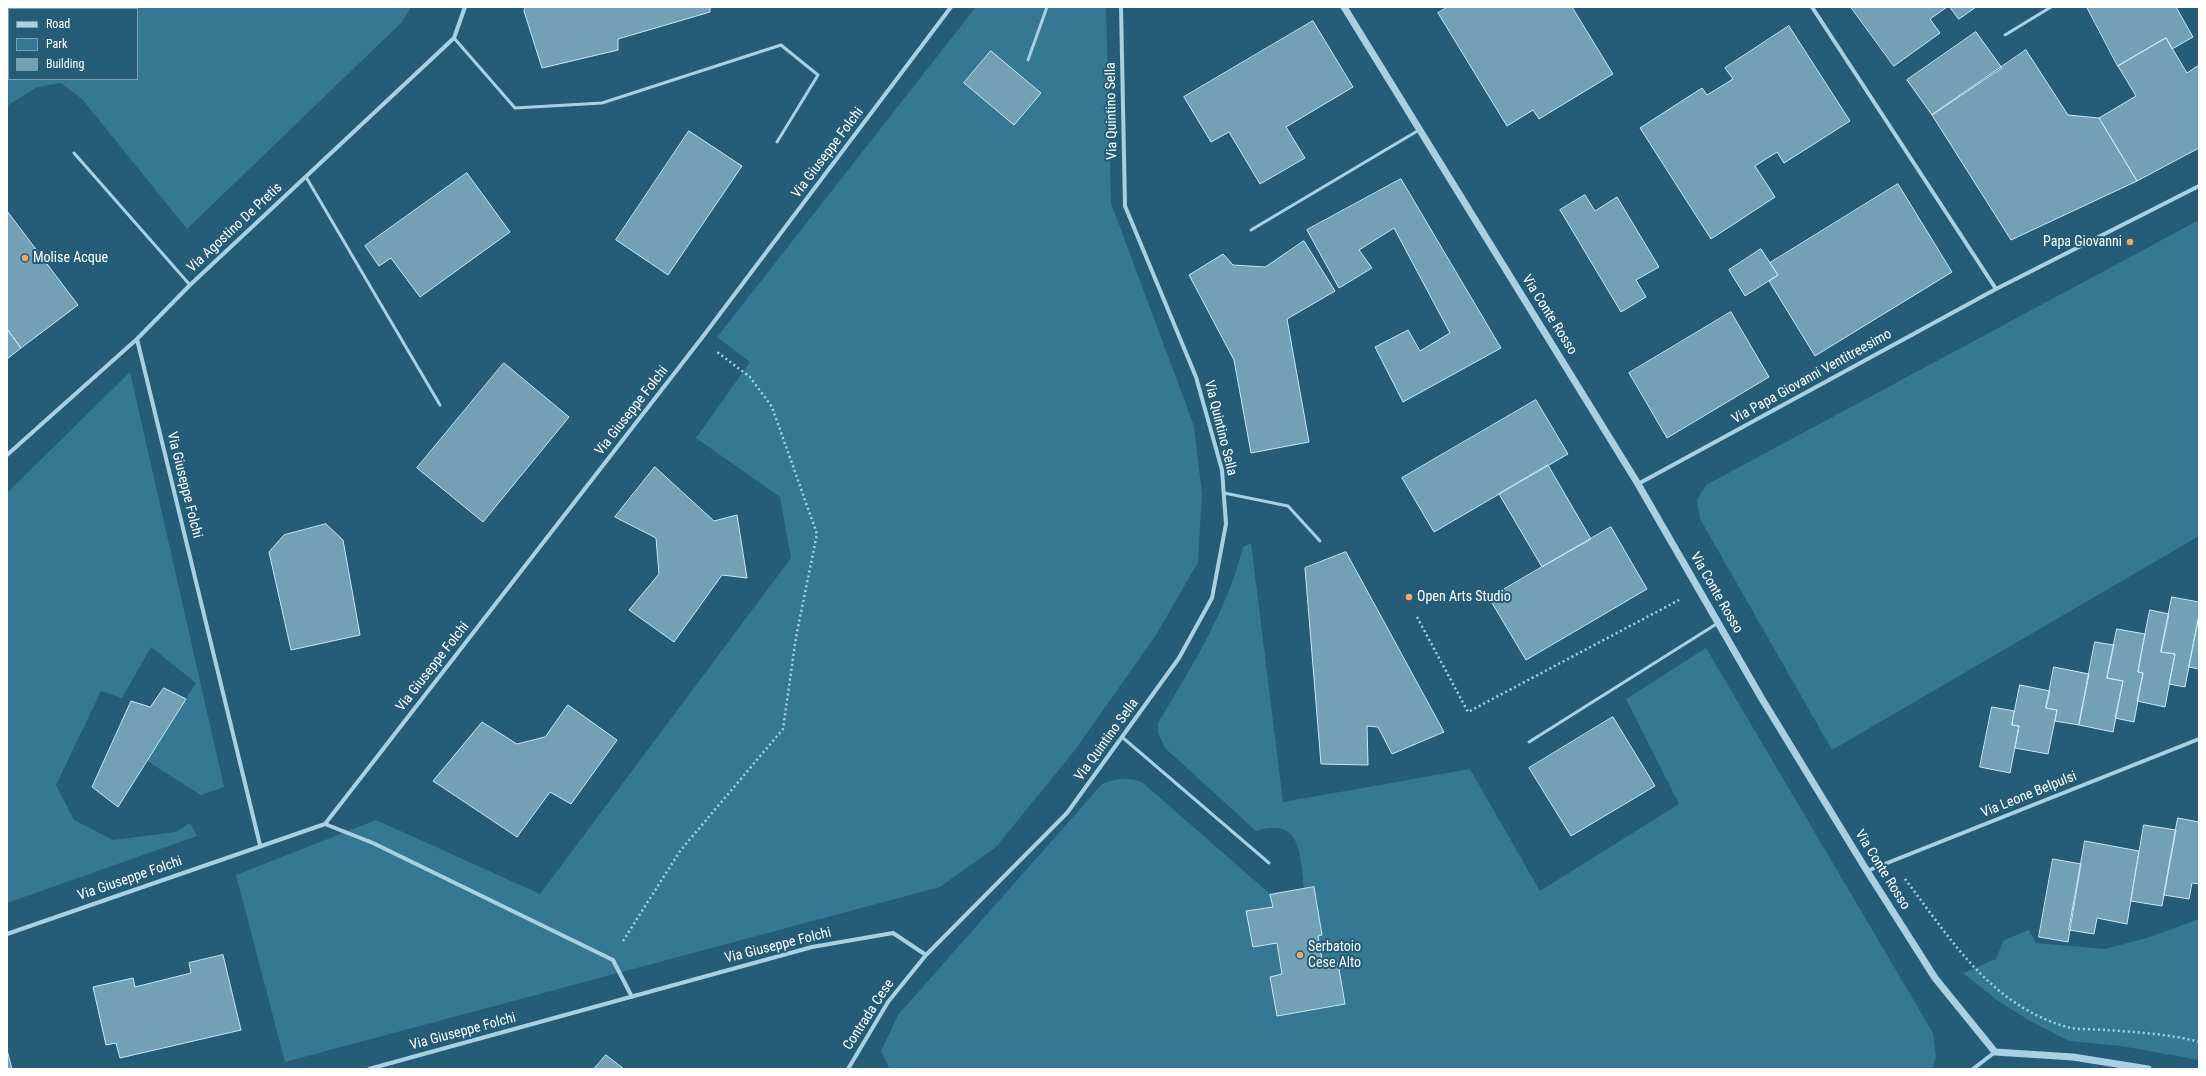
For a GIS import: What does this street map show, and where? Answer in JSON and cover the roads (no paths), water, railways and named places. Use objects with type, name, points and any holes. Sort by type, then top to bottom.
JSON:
[{"type":"street","name":"Via Agostino De Pretis","points":[[7,456],[137,339],[190,284],[454,38],[465,7]]},
{"type":"street","name":"Via Giuseppe Folchi","points":[[7,934],[325,824],[701,339],[951,7]]},
{"type":"street","name":"Via Quintino Sella","points":[[926,955],[1067,813],[1179,658],[1212,598],[1226,524],[1222,470],[1196,377],[1125,206],[1121,7]]},
{"type":"street","name":"Via Conte Rosso","points":[[1344,7],[1638,484],[1718,623],[1867,871],[1935,978],[1995,1052]]},
{"type":"street","points":[[1812,7],[1996,289]]},
{"type":"street","name":"Via Papa Giovanni Ventitreesimo","points":[[1638,484],[1996,289],[2199,186]]},
{"type":"street","name":"Via Giuseppe Folchi","points":[[137,339],[260,846]]},
{"type":"street","name":"Via Leone Belpulsi","points":[[1867,871],[2199,739]]},
{"type":"street","points":[[325,824],[373,843],[613,960],[632,997]]},
{"type":"street","name":"Via Giuseppe Folchi","points":[[369,1069],[812,947],[893,933],[926,955]]},
{"type":"street","name":"Contrada Cese","points":[[848,1069],[888,1002],[926,955]]},
{"type":"street","points":[[1973,1069],[1995,1052],[2073,1057],[2148,1069]]},
{"type":"lane","points":[[1028,60],[1047,7]]},
{"type":"lane","points":[[2005,35],[2051,7]]},
{"type":"lane","points":[[454,38],[515,108],[602,103],[782,46],[818,75],[778,142]]},
{"type":"lane","points":[[1250,230],[1420,130]]},
{"type":"lane","points":[[74,153],[190,284]]},
{"type":"lane","points":[[306,177],[440,405]]},
{"type":"lane","points":[[1224,493],[1288,506],[1320,541]]},
{"type":"lane","points":[[1529,742],[1718,623]]},
{"type":"lane","points":[[1122,737],[1269,863]]},
{"type":"place","name":"Papa Giovanni","points":[[2130,242]]},
{"type":"place","name":"Molise Acque","points":[[25,258]]},
{"type":"place","name":"Open Arts Studio","points":[[1409,597]]},
{"type":"place","name":"Serbatoio Cese Alto","points":[[1300,955]]}]
